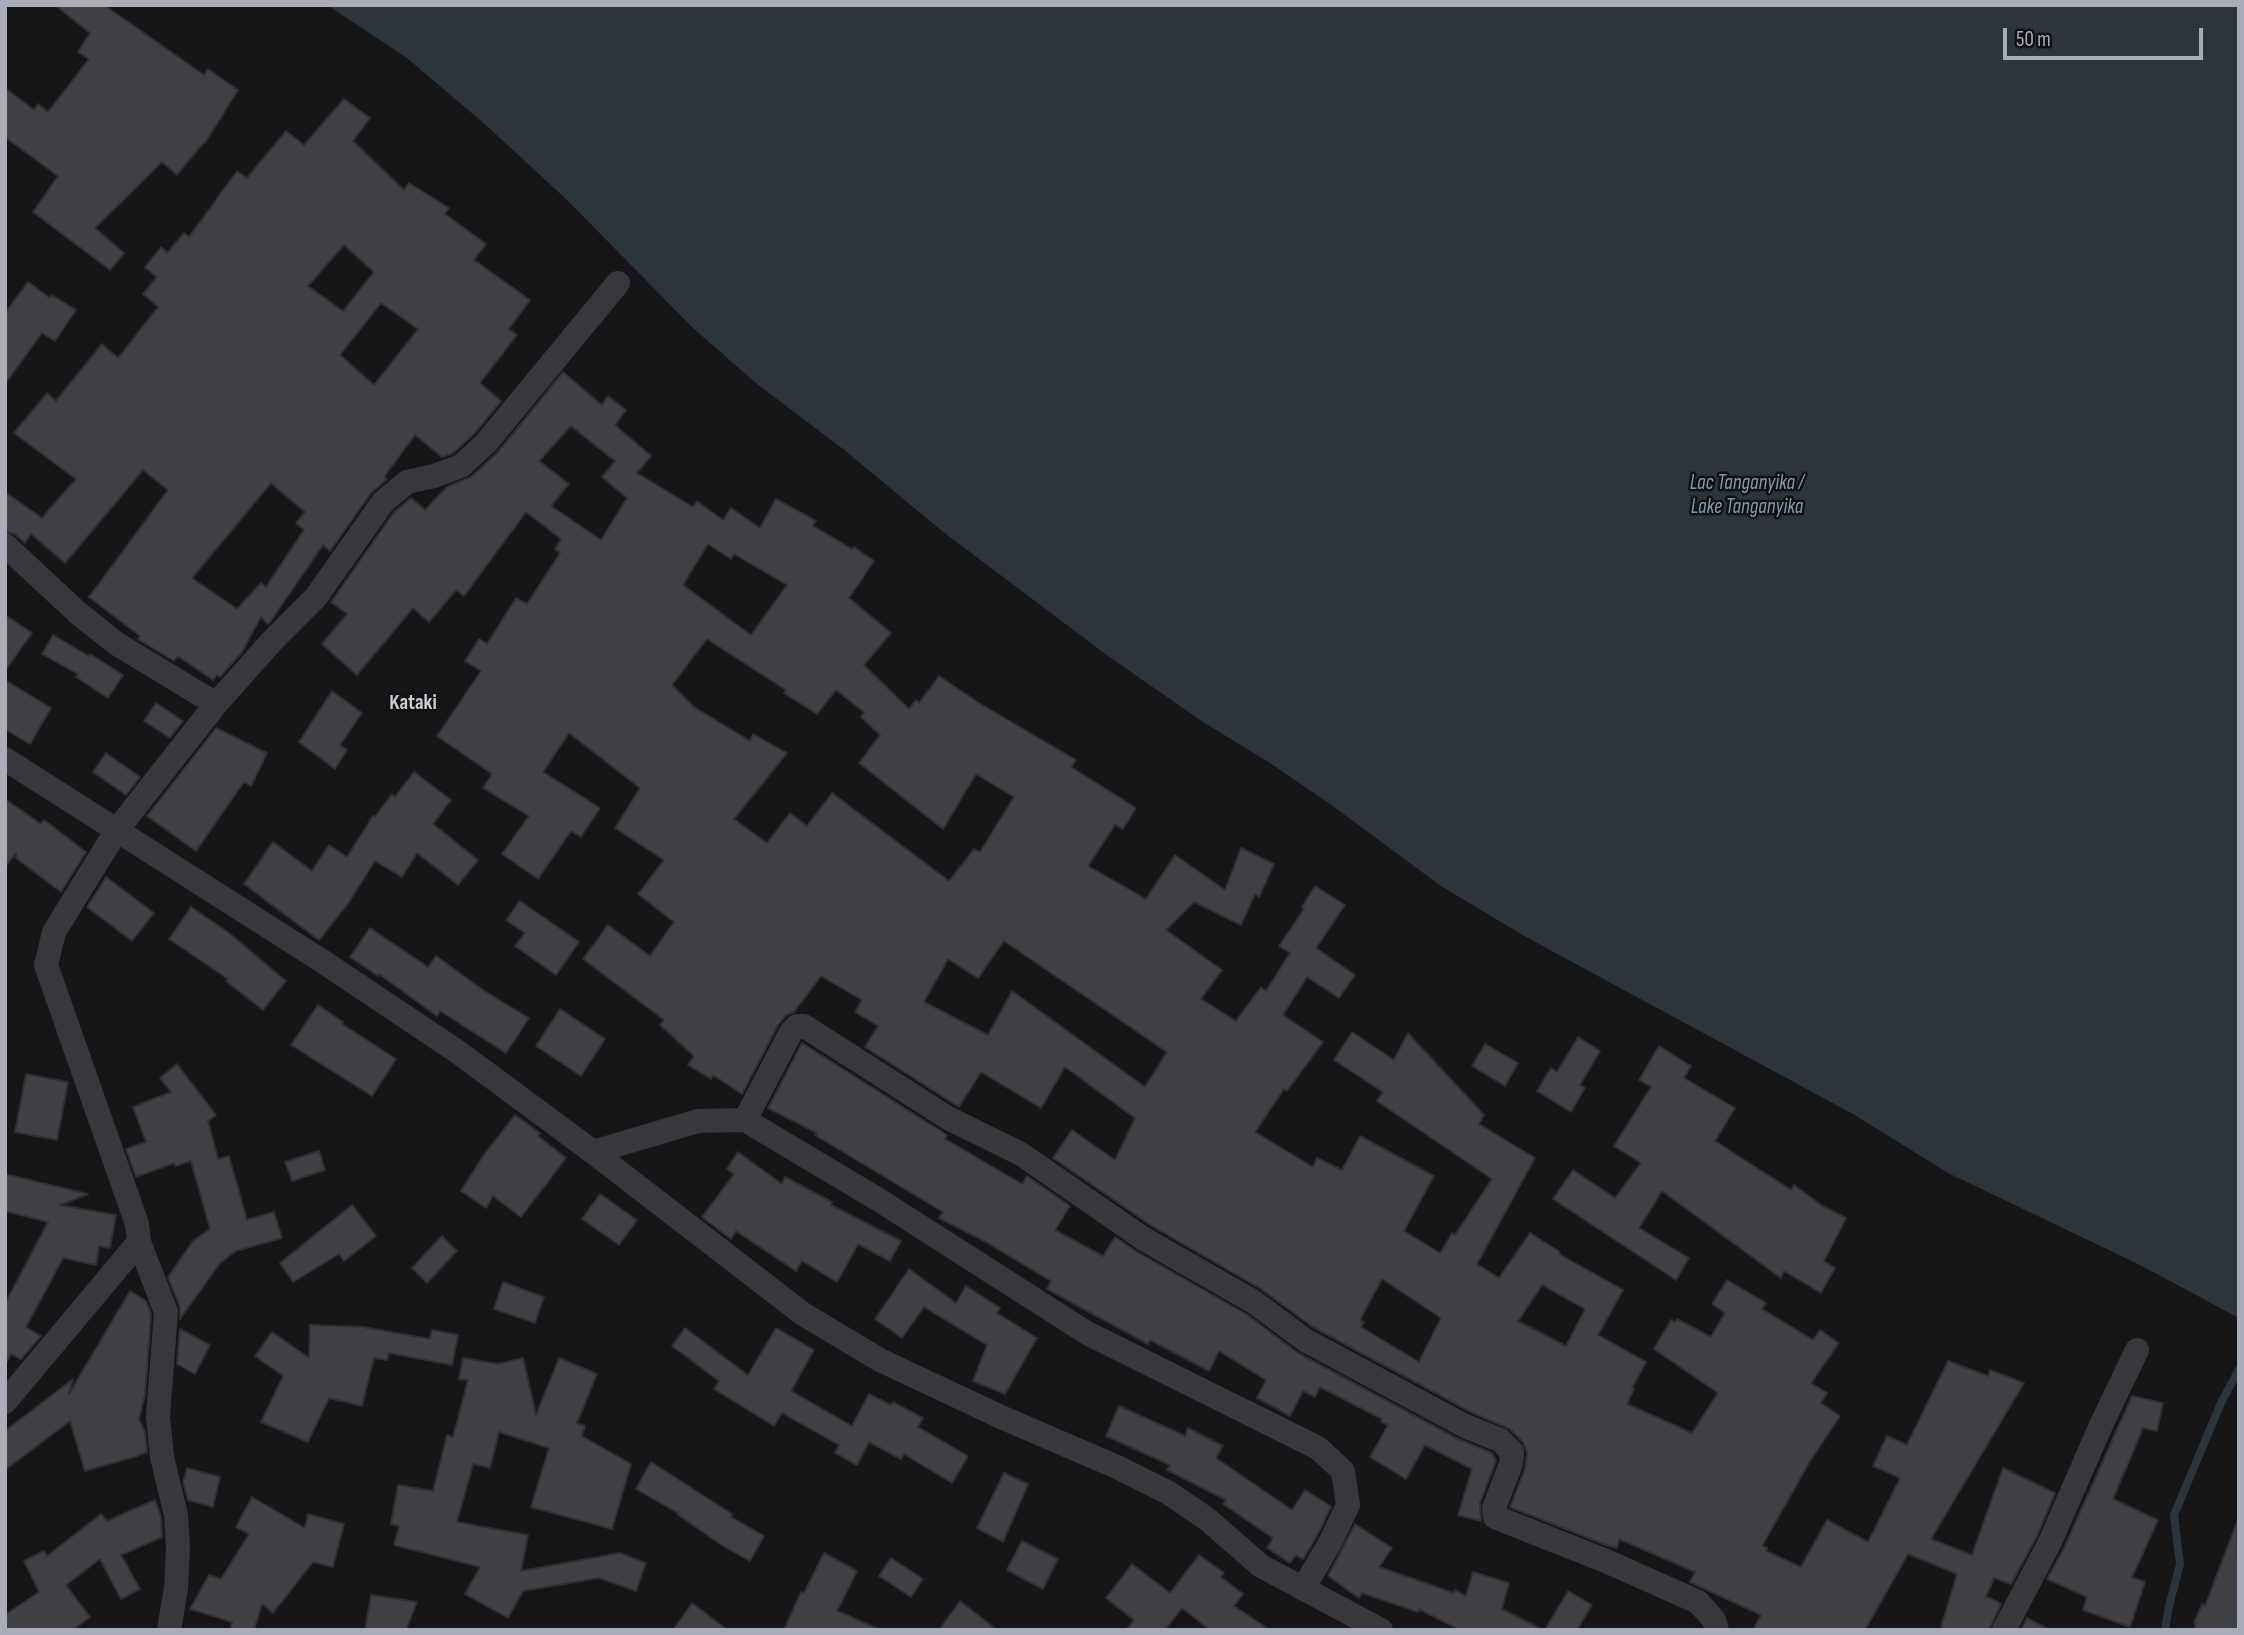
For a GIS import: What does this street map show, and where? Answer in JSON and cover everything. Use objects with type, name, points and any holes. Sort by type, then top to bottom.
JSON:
[{"type":"street","points":[[169,1630],[176,1588],[178,1547],[176,1515],[162,1457],[158,1417],[166,1312],[139,1242],[137,1224],[46,965],[54,932],[117,830],[216,704],[272,641],[316,597],[383,502],[407,482],[461,466],[486,443],[618,283]]},
{"type":"street","points":[[5,545],[78,613],[117,644],[216,704]]},
{"type":"street","points":[[5,759],[457,1052],[593,1152],[803,1314],[880,1360],[1000,1416],[1117,1466],[1170,1493],[1207,1519],[1261,1566],[1381,1630]]},
{"type":"street","points":[[745,1120],[791,1032],[797,1026],[804,1026],[948,1118],[1021,1154],[1144,1240],[1254,1302],[1305,1340],[1465,1426],[1500,1440],[1512,1452],[1511,1464],[1494,1508],[1495,1517],[1606,1561],[1698,1602],[1714,1620],[1717,1630]]},
{"type":"street","points":[[593,1152],[698,1121],[745,1120],[879,1200],[1087,1333],[1318,1448],[1343,1471],[1348,1505],[1303,1589]]},
{"type":"street","points":[[5,1402],[139,1242]]},
{"type":"street","points":[[2004,1630],[2050,1542],[2137,1350]]},
{"type":"water","name":"Lac Tanganyika / Lake Tanganyika","points":[[327,5],[2239,5],[2239,1318],[2140,1265],[1948,1173],[1853,1114],[1526,937],[1441,886],[1330,804],[1203,722],[1108,656],[942,531],[843,449],[757,384],[693,328],[566,199],[488,127],[407,58]]},
{"type":"building","points":[[55,5],[104,5],[204,75],[208,69],[238,90],[205,143],[177,175],[162,162],[95,228],[124,253],[110,270],[33,212],[58,176],[5,137],[5,88],[34,110],[38,104],[48,112],[89,59],[78,52],[90,33]]},
{"type":"building","points":[[344,99],[370,118],[353,141],[404,190],[409,183],[449,208],[445,214],[486,244],[474,260],[530,300],[509,329],[517,335],[480,383],[501,401],[475,433],[453,453],[442,457],[415,435],[384,477],[387,479],[371,493],[330,551],[323,545],[270,622],[268,624],[261,617],[242,652],[220,677],[217,675],[213,680],[178,656],[174,661],[138,639],[140,636],[89,597],[168,490],[143,470],[65,563],[31,534],[25,543],[15,534],[5,531],[5,492],[42,518],[76,479],[14,433],[47,393],[56,401],[102,344],[118,358],[158,307],[143,294],[157,277],[145,267],[161,247],[167,253],[184,233],[189,237],[237,171],[247,178],[286,131],[304,145]],"holes":[[[344,245],[374,272],[343,311],[308,286]],[[381,303],[418,329],[374,385],[340,355]],[[271,483],[305,512],[296,523],[304,530],[266,587],[261,583],[237,609],[192,578]]]},
{"type":"building","points":[[28,282],[50,298],[52,295],[76,310],[55,341],[42,333],[5,384],[5,313]]},
{"type":"building","points":[[563,372],[602,405],[608,396],[626,410],[615,425],[651,456],[637,473],[693,507],[697,501],[723,520],[731,508],[760,528],[776,499],[816,521],[813,526],[852,549],[854,547],[874,561],[849,598],[891,633],[864,665],[909,709],[916,700],[919,703],[939,676],[979,703],[1076,760],[1071,767],[1136,808],[1123,829],[1115,825],[1088,866],[1146,899],[1175,855],[1225,890],[1241,848],[1274,864],[1259,897],[1255,894],[1241,925],[1194,902],[1166,930],[1222,970],[1201,999],[1236,1021],[1261,987],[1266,991],[1290,953],[1279,946],[1304,909],[1302,907],[1315,886],[1345,905],[1316,948],[1355,975],[1339,998],[1307,977],[1283,1015],[1323,1042],[1287,1091],[1284,1089],[1255,1132],[1313,1167],[1317,1158],[1342,1170],[1360,1136],[1434,1176],[1404,1231],[1440,1253],[1492,1179],[1377,1101],[1383,1092],[1334,1060],[1352,1032],[1394,1060],[1408,1033],[1484,1115],[1479,1124],[1535,1158],[1477,1264],[1499,1278],[1530,1233],[1560,1252],[1559,1254],[1623,1290],[1598,1335],[1646,1362],[1627,1404],[1692,1433],[1718,1393],[1654,1349],[1671,1320],[1675,1322],[1677,1319],[1711,1337],[1725,1313],[1712,1304],[1727,1280],[1766,1303],[1762,1309],[1813,1340],[1820,1330],[1839,1343],[1811,1383],[1827,1393],[1821,1403],[1840,1416],[1809,1463],[1762,1546],[1767,1548],[1766,1551],[1801,1567],[1827,1520],[1868,1542],[1900,1478],[1873,1466],[1887,1436],[1907,1445],[1948,1361],[1988,1376],[1990,1370],[2024,1383],[1931,1539],[1972,1555],[2003,1468],[2055,1493],[2037,1536],[2011,1584],[1994,1578],[1986,1596],[2001,1604],[1989,1630],[1940,1630],[1957,1574],[1908,1554],[1865,1630],[1753,1630],[1761,1615],[1690,1582],[1695,1572],[1619,1539],[1617,1548],[1606,1545],[1510,1507],[1525,1469],[1527,1453],[1523,1442],[1510,1429],[1471,1412],[1313,1327],[1261,1289],[1152,1226],[1053,1158],[1072,1130],[1115,1160],[1135,1118],[1065,1067],[1041,1108],[981,1072],[959,1107],[865,1047],[878,1026],[855,1012],[862,1000],[821,976],[794,1012],[786,1015],[778,1025],[742,1094],[713,1075],[711,1079],[688,1065],[694,1056],[660,1025],[664,1020],[583,959],[608,925],[650,956],[674,922],[638,894],[664,860],[615,828],[640,788],[569,733],[543,772],[600,808],[581,837],[571,831],[538,879],[502,854],[529,816],[483,788],[492,774],[437,736],[481,671],[465,661],[479,639],[487,644],[516,598],[527,604],[560,553],[555,549],[561,539],[526,512],[464,596],[456,590],[429,622],[413,608],[357,675],[322,644],[347,614],[331,602],[394,512],[411,498],[425,510],[447,487],[471,477],[497,453]],"holes":[[[571,426],[615,461],[602,477],[627,498],[601,540],[551,506],[569,484],[539,461]],[[708,544],[731,559],[734,554],[787,585],[751,635],[683,585]],[[707,639],[786,690],[784,693],[817,714],[836,690],[864,712],[861,717],[880,735],[859,763],[943,829],[976,774],[1014,797],[980,852],[974,849],[949,881],[832,793],[807,826],[790,813],[767,843],[734,819],[787,753],[753,734],[750,741],[694,707],[672,685]],[[1004,941],[1167,1052],[1145,1087],[1012,991],[988,1035],[924,1002],[948,959],[978,978]],[[1382,1279],[1441,1318],[1419,1362],[1361,1327],[1364,1322],[1360,1320]],[[1542,1285],[1585,1309],[1566,1346],[1518,1321]]]},
{"type":"building","points":[[5,615],[32,633],[5,671]]},
{"type":"building","points":[[53,635],[123,675],[108,698],[76,677],[78,674],[42,654]]},
{"type":"building","points":[[5,680],[51,708],[30,744],[5,729]]},
{"type":"building","points":[[332,691],[362,713],[340,745],[347,750],[335,769],[299,742]]},
{"type":"building","points":[[156,703],[183,721],[170,738],[144,721]]},
{"type":"building","points":[[216,728],[267,753],[251,786],[244,782],[196,851],[147,816]]},
{"type":"building","points":[[106,753],[140,777],[126,795],[93,772]]},
{"type":"building","points":[[414,772],[451,800],[433,824],[478,860],[458,885],[417,853],[402,877],[375,861],[347,905],[319,940],[244,884],[273,842],[312,871],[329,845],[347,857],[373,816],[375,817],[392,794],[395,797]]},
{"type":"building","points":[[5,799],[41,824],[44,820],[86,852],[61,892],[16,858],[16,853],[5,867]]},
{"type":"building","points":[[106,877],[154,913],[132,941],[87,907]]},
{"type":"building","points":[[520,901],[579,942],[556,975],[515,946],[525,933],[506,920]]},
{"type":"building","points":[[191,907],[229,933],[286,981],[263,1010],[226,981],[228,979],[169,939]]},
{"type":"building","points":[[370,928],[428,967],[436,956],[486,992],[529,1018],[506,1053],[440,1011],[437,1016],[379,974],[378,976],[350,957]]},
{"type":"building","points":[[318,1005],[396,1059],[372,1096],[291,1045]]},
{"type":"building","points":[[560,1009],[605,1039],[581,1076],[536,1046]]},
{"type":"building","points":[[1578,1037],[1600,1051],[1580,1085],[1585,1088],[1571,1112],[1537,1091],[1551,1068],[1557,1072]]},
{"type":"building","points":[[802,1043],[947,1135],[945,1139],[1022,1184],[1027,1176],[1070,1206],[1055,1230],[1103,1256],[1115,1237],[1246,1314],[1298,1353],[1458,1439],[1492,1453],[1496,1461],[1480,1503],[1481,1521],[1458,1515],[1472,1469],[1425,1445],[1406,1479],[1370,1457],[1388,1425],[1381,1422],[1382,1419],[1320,1387],[1315,1397],[1303,1391],[1290,1416],[1257,1398],[1266,1380],[1219,1351],[1209,1371],[1150,1340],[1148,1344],[1047,1289],[1051,1281],[986,1242],[939,1218],[943,1212],[815,1135],[817,1133],[768,1108]]},
{"type":"building","points":[[1485,1044],[1518,1063],[1505,1086],[1472,1066]]},
{"type":"building","points":[[1659,1046],[1691,1066],[1684,1078],[1735,1108],[1715,1141],[1791,1190],[1794,1185],[1821,1205],[1846,1218],[1824,1261],[1835,1268],[1821,1293],[1784,1271],[1781,1278],[1662,1191],[1639,1228],[1689,1258],[1676,1280],[1553,1199],[1573,1170],[1615,1198],[1641,1163],[1614,1146],[1651,1087],[1639,1080]]},
{"type":"building","points":[[177,1064],[216,1115],[208,1121],[218,1159],[229,1156],[247,1220],[274,1212],[282,1238],[236,1251],[220,1263],[180,1319],[180,1307],[168,1277],[193,1241],[210,1229],[191,1161],[175,1166],[174,1163],[136,1177],[126,1149],[146,1142],[133,1107],[171,1092],[160,1078]]},
{"type":"building","points":[[26,1074],[68,1082],[57,1140],[15,1132]]},
{"type":"building","points":[[515,1115],[540,1133],[538,1136],[566,1158],[521,1217],[493,1196],[486,1208],[461,1191],[483,1156]]},
{"type":"building","points":[[319,1151],[325,1170],[292,1181],[285,1162]]},
{"type":"building","points":[[738,1152],[782,1184],[785,1177],[832,1202],[831,1205],[901,1241],[890,1261],[858,1244],[837,1282],[802,1261],[796,1271],[736,1231],[731,1239],[702,1217],[734,1174],[727,1169]]},
{"type":"building","points":[[5,1174],[88,1194],[60,1205],[116,1215],[110,1248],[99,1246],[96,1265],[63,1258],[26,1327],[41,1336],[21,1359],[11,1354],[5,1365],[5,1304],[48,1222],[5,1211]]},
{"type":"building","points":[[600,1194],[637,1220],[619,1245],[582,1219]]},
{"type":"building","points":[[352,1205],[376,1236],[344,1261],[339,1254],[293,1282],[280,1263]]},
{"type":"building","points":[[442,1236],[457,1251],[427,1283],[412,1268]]},
{"type":"building","points":[[909,1269],[956,1303],[966,1286],[1000,1308],[997,1313],[1037,1338],[1005,1394],[973,1381],[987,1345],[924,1307],[902,1338],[875,1319]]},
{"type":"building","points":[[503,1282],[544,1297],[535,1323],[494,1309]]},
{"type":"building","points":[[130,1291],[146,1301],[151,1314],[145,1395],[139,1419],[145,1432],[147,1452],[85,1471],[70,1421],[5,1470],[5,1431],[73,1379],[69,1394]]},
{"type":"building","points":[[310,1325],[363,1327],[430,1339],[432,1330],[458,1335],[452,1365],[389,1353],[387,1360],[374,1358],[362,1406],[329,1398],[308,1442],[261,1422],[283,1376],[255,1356],[272,1332],[309,1358]]},
{"type":"building","points":[[685,1328],[748,1375],[776,1328],[814,1350],[791,1391],[852,1426],[869,1394],[891,1405],[893,1402],[923,1418],[918,1427],[968,1456],[952,1483],[904,1454],[901,1459],[869,1442],[857,1465],[835,1453],[839,1445],[782,1413],[774,1426],[714,1389],[719,1381],[672,1346]]},
{"type":"building","points":[[180,1329],[210,1345],[195,1374],[177,1364]]},
{"type":"building","points":[[463,1358],[498,1364],[523,1358],[536,1415],[559,1358],[597,1374],[577,1423],[585,1426],[582,1436],[631,1464],[612,1529],[531,1507],[549,1448],[499,1432],[490,1468],[473,1464],[457,1522],[528,1535],[521,1571],[620,1553],[646,1563],[636,1591],[599,1578],[523,1591],[508,1618],[465,1594],[480,1567],[394,1545],[399,1526],[391,1524],[398,1485],[433,1491],[447,1435],[453,1437],[468,1380],[459,1379]]},
{"type":"building","points":[[2132,1396],[2163,1403],[2157,1431],[2143,1428],[2113,1499],[2158,1520],[2132,1577],[2145,1582],[2130,1627],[2083,1610],[2087,1597],[2047,1579],[2064,1548]]},
{"type":"building","points":[[1119,1406],[1185,1436],[1188,1428],[1223,1446],[1216,1458],[1292,1510],[1305,1490],[1329,1505],[1331,1507],[1318,1534],[1303,1559],[1296,1555],[1290,1563],[1267,1548],[1273,1538],[1223,1504],[1226,1500],[1167,1470],[1170,1465],[1106,1436]]},
{"type":"building","points":[[651,1462],[732,1514],[731,1517],[764,1536],[750,1561],[723,1546],[678,1513],[636,1489]]},
{"type":"building","points":[[187,1468],[220,1477],[213,1507],[188,1500],[183,1482]]},
{"type":"building","points":[[1004,1473],[1028,1484],[1003,1542],[977,1528]]},
{"type":"building","points":[[252,1497],[305,1528],[308,1514],[344,1524],[333,1567],[313,1562],[273,1613],[262,1604],[254,1630],[230,1630],[232,1622],[190,1609],[209,1575],[221,1579],[249,1534],[236,1527]]},
{"type":"building","points":[[155,1500],[161,1517],[162,1537],[121,1555],[140,1589],[121,1599],[100,1559],[66,1585],[90,1617],[73,1630],[5,1630],[5,1615],[39,1592],[24,1561],[44,1551],[47,1556],[101,1514],[107,1521]]},
{"type":"building","points":[[2237,1522],[2239,1630],[2194,1630],[2194,1623],[2202,1604],[2205,1606]]},
{"type":"building","points":[[1355,1524],[1392,1548],[1379,1567],[1454,1593],[1455,1590],[1466,1596],[1473,1572],[1509,1583],[1502,1609],[1543,1630],[1460,1630],[1419,1609],[1418,1612],[1362,1593],[1359,1598],[1328,1576]]},
{"type":"building","points":[[1022,1541],[1058,1559],[1043,1589],[1007,1570]]},
{"type":"building","points":[[824,1553],[857,1571],[837,1611],[881,1630],[784,1630],[801,1592],[804,1593]]},
{"type":"building","points":[[1199,1555],[1224,1573],[1221,1577],[1243,1594],[1234,1606],[1270,1630],[1210,1630],[1182,1608],[1165,1630],[1126,1630],[1134,1620],[1106,1598],[1132,1564],[1170,1593]]},
{"type":"building","points":[[891,1558],[923,1579],[911,1597],[879,1576]]},
{"type":"building","points":[[1568,1591],[1592,1605],[1577,1630],[1545,1630]]},
{"type":"building","points":[[371,1595],[417,1602],[406,1630],[365,1630]]},
{"type":"building","points":[[960,1601],[997,1630],[939,1630]]},
{"type":"building","points":[[692,1603],[728,1630],[673,1630]]},
{"type":"building","points":[[2027,1618],[2050,1630],[2021,1630]]},
{"type":"waterway","points":[[2165,1630],[2180,1564],[2174,1515],[2221,1403],[2239,1369]]},
{"type":"district","name":"Kataki","points":[[413,704]]}]
